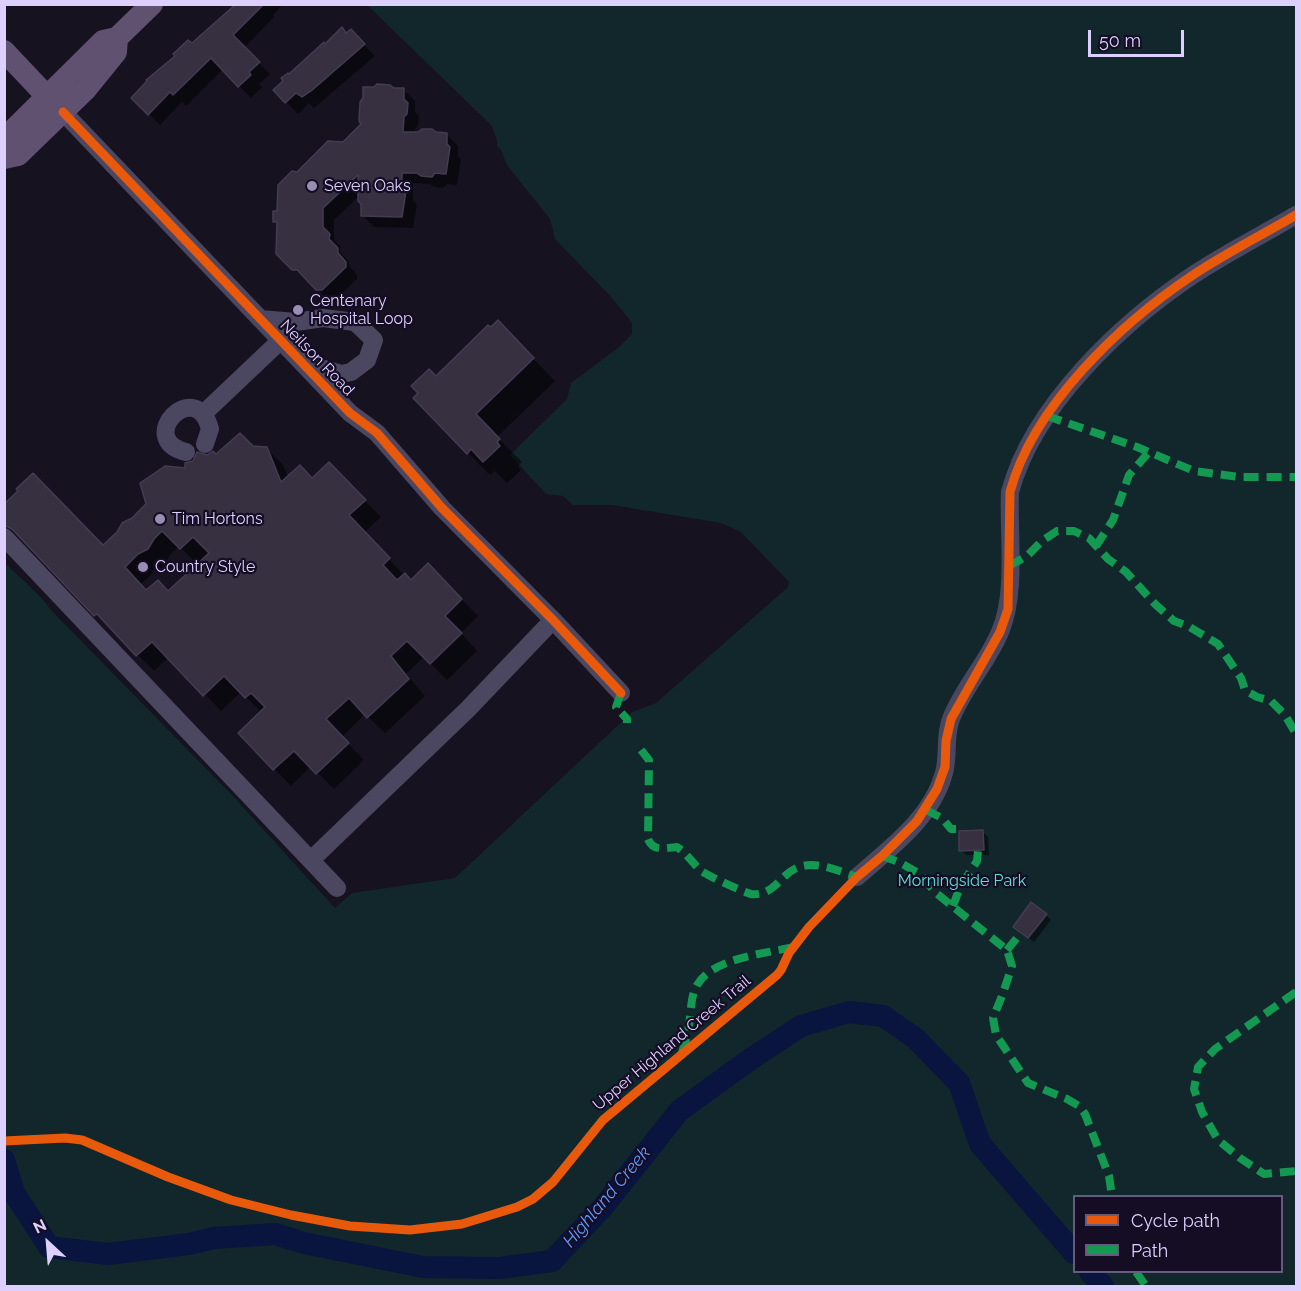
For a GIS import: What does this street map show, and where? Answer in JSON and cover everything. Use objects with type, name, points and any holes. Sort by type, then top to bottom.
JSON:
[{"type":"main road","points":[[4,139],[55,104],[86,89],[116,52],[117,38],[152,4]]},
{"type":"main road","name":"Neilson Road","points":[[4,51],[55,104]]},
{"type":"main road","points":[[4,158],[18,155],[55,104]]},
{"type":"street","name":"Neilson Road","points":[[55,104],[350,413],[377,432],[442,508],[554,620],[621,693]]},
{"type":"street","points":[[857,877],[917,821],[926,810],[943,777],[946,741],[951,719],[1000,632],[1008,609],[1010,492],[1025,453],[1040,427],[1077,375],[1139,316],[1194,275],[1296,215]]},
{"type":"street","points":[[260,319],[296,322],[323,318],[354,322],[374,340],[367,360],[347,373],[342,374],[302,363]]},
{"type":"street","points":[[203,414],[280,341]]},
{"type":"street","points":[[186,452],[173,447],[165,432],[168,421],[178,410],[195,409],[203,414],[210,429],[205,444]]},
{"type":"street","points":[[4,537],[337,888]]},
{"type":"street","points":[[312,860],[468,709],[554,620]]},
{"type":"green space","name":"Morningside Park","points":[[367,5],[1296,5],[1296,1286],[5,1286],[4,562],[232,795],[335,908],[352,893],[455,878],[632,712],[656,703],[788,587],[789,582],[741,532],[721,523],[612,505],[573,505],[563,496],[546,494],[510,455],[567,399],[571,383],[619,347],[632,334],[632,323],[612,298],[555,239],[550,219],[507,165],[497,146],[492,126]]},
{"type":"building","points":[[236,4],[264,4],[233,35],[260,62],[249,72],[251,75],[238,87],[211,58],[173,95],[170,92],[148,115],[131,98],[146,80],[175,56],[173,54],[188,40],[192,43]]},
{"type":"building","points":[[342,27],[346,33],[351,29],[365,44],[311,91],[302,97],[296,93],[285,103],[273,90],[283,81],[281,78],[289,74],[324,42],[325,44]]},
{"type":"building","name":"Seven Oaks","points":[[377,84],[404,88],[404,99],[408,103],[403,132],[432,129],[436,132],[447,133],[447,144],[450,147],[446,174],[435,173],[432,177],[421,176],[417,173],[402,173],[402,188],[406,191],[402,217],[361,216],[361,204],[358,201],[358,175],[323,208],[323,227],[330,234],[329,239],[338,248],[338,253],[346,262],[346,267],[322,290],[316,290],[297,270],[292,270],[276,254],[277,222],[273,222],[273,211],[277,211],[278,185],[292,171],[297,172],[328,141],[343,142],[361,124],[359,121],[360,102],[363,98],[363,87],[374,87]]},
{"type":"building","points":[[498,320],[534,358],[476,414],[500,439],[497,442],[500,446],[483,462],[471,449],[467,454],[413,398],[418,393],[411,386],[429,369],[436,376],[488,325],[491,327]]},
{"type":"building","points":[[240,433],[253,446],[267,447],[281,482],[300,465],[312,478],[329,462],[366,500],[349,515],[390,558],[383,565],[397,580],[405,573],[411,580],[428,563],[462,599],[445,616],[462,633],[430,664],[407,641],[391,656],[409,679],[367,718],[349,698],[326,719],[349,743],[316,774],[294,751],[273,770],[238,733],[265,707],[251,693],[245,698],[224,676],[203,696],[152,642],[136,656],[97,614],[94,616],[12,529],[4,525],[4,504],[33,473],[103,545],[117,532],[122,523],[132,518],[146,504],[140,483],[165,466],[185,468],[185,463],[193,461],[197,452],[207,455],[213,451],[216,454]],"holes":[[[162,531],[180,549],[193,537],[209,553],[168,591],[158,580],[146,590],[125,567],[138,554],[148,549]]]},
{"type":"building","points":[[983,830],[984,850],[959,851],[959,831]]},
{"type":"building","points":[[1031,902],[1047,914],[1028,938],[1013,927]]},
{"type":"waterway","name":"Highland Creek","points":[[4,1160],[14,1193],[49,1247],[108,1254],[189,1244],[214,1238],[275,1234],[304,1243],[423,1267],[499,1268],[552,1261],[603,1207],[679,1111],[801,1026],[849,1012],[883,1016],[915,1038],[959,1083],[980,1144],[1073,1252]]},
{"type":"waterway","name":"Highland Creek","points":[[1091,1273],[1103,1286]]},
{"type":"marked path","points":[[1047,416],[1137,447],[1194,471],[1239,477],[1296,477]]},
{"type":"marked path","points":[[1096,546],[1113,520],[1129,475],[1149,452]]},
{"type":"marked path","points":[[1009,566],[1027,556],[1042,541],[1057,531],[1074,531],[1089,538],[1174,621],[1188,626],[1218,644],[1241,678],[1245,690],[1271,701],[1285,715],[1296,734]]},
{"type":"marked path","points":[[621,693],[616,707],[627,719],[627,723]]},
{"type":"marked path","points":[[641,750],[649,760],[648,839],[656,848],[677,847],[700,870],[751,894],[760,894],[773,888],[789,872],[803,866],[823,866],[857,877]]},
{"type":"marked path","points":[[926,810],[942,818],[951,829],[956,829]]},
{"type":"marked path","points":[[953,906],[960,887],[977,861],[978,851]]},
{"type":"marked path","points":[[882,856],[899,862],[920,874],[936,893],[1007,950],[1012,966],[993,1018],[996,1035],[1028,1083],[1067,1099],[1079,1106],[1085,1114],[1109,1176],[1112,1195]]},
{"type":"marked path","points":[[1007,950],[1021,933]]},
{"type":"marked path","points":[[682,1053],[688,1034],[693,994],[702,979],[712,970],[738,959],[794,947]]},
{"type":"marked path","points":[[1296,992],[1215,1049],[1198,1067],[1194,1089],[1202,1112],[1218,1140],[1240,1158],[1264,1174],[1296,1171]]},
{"type":"marked path","points":[[1137,1273],[1146,1286]]},
{"type":"cycle path","points":[[63,112],[350,413],[377,433],[442,508],[553,620],[621,693]]},
{"type":"cycle path","name":"Upper Highland Creek Trail","points":[[4,1141],[65,1138],[82,1140],[168,1177],[231,1200],[291,1215],[350,1226],[410,1230],[462,1224],[517,1207],[533,1199],[553,1182],[603,1120],[777,975],[789,953],[809,927],[857,877],[917,821],[937,789],[945,767],[946,741],[951,719],[1000,632],[1008,609],[1010,492],[1022,460],[1038,429],[1059,398],[1110,342],[1165,295],[1218,259],[1296,215]]},
{"type":"place","name":"Seven Oaks","points":[[312,186]]},
{"type":"place","name":"Centenary Hospital Loop","points":[[298,310]]},
{"type":"place","name":"Tim Hortons","points":[[160,519]]},
{"type":"place","name":"Country Style","points":[[143,567]]}]
